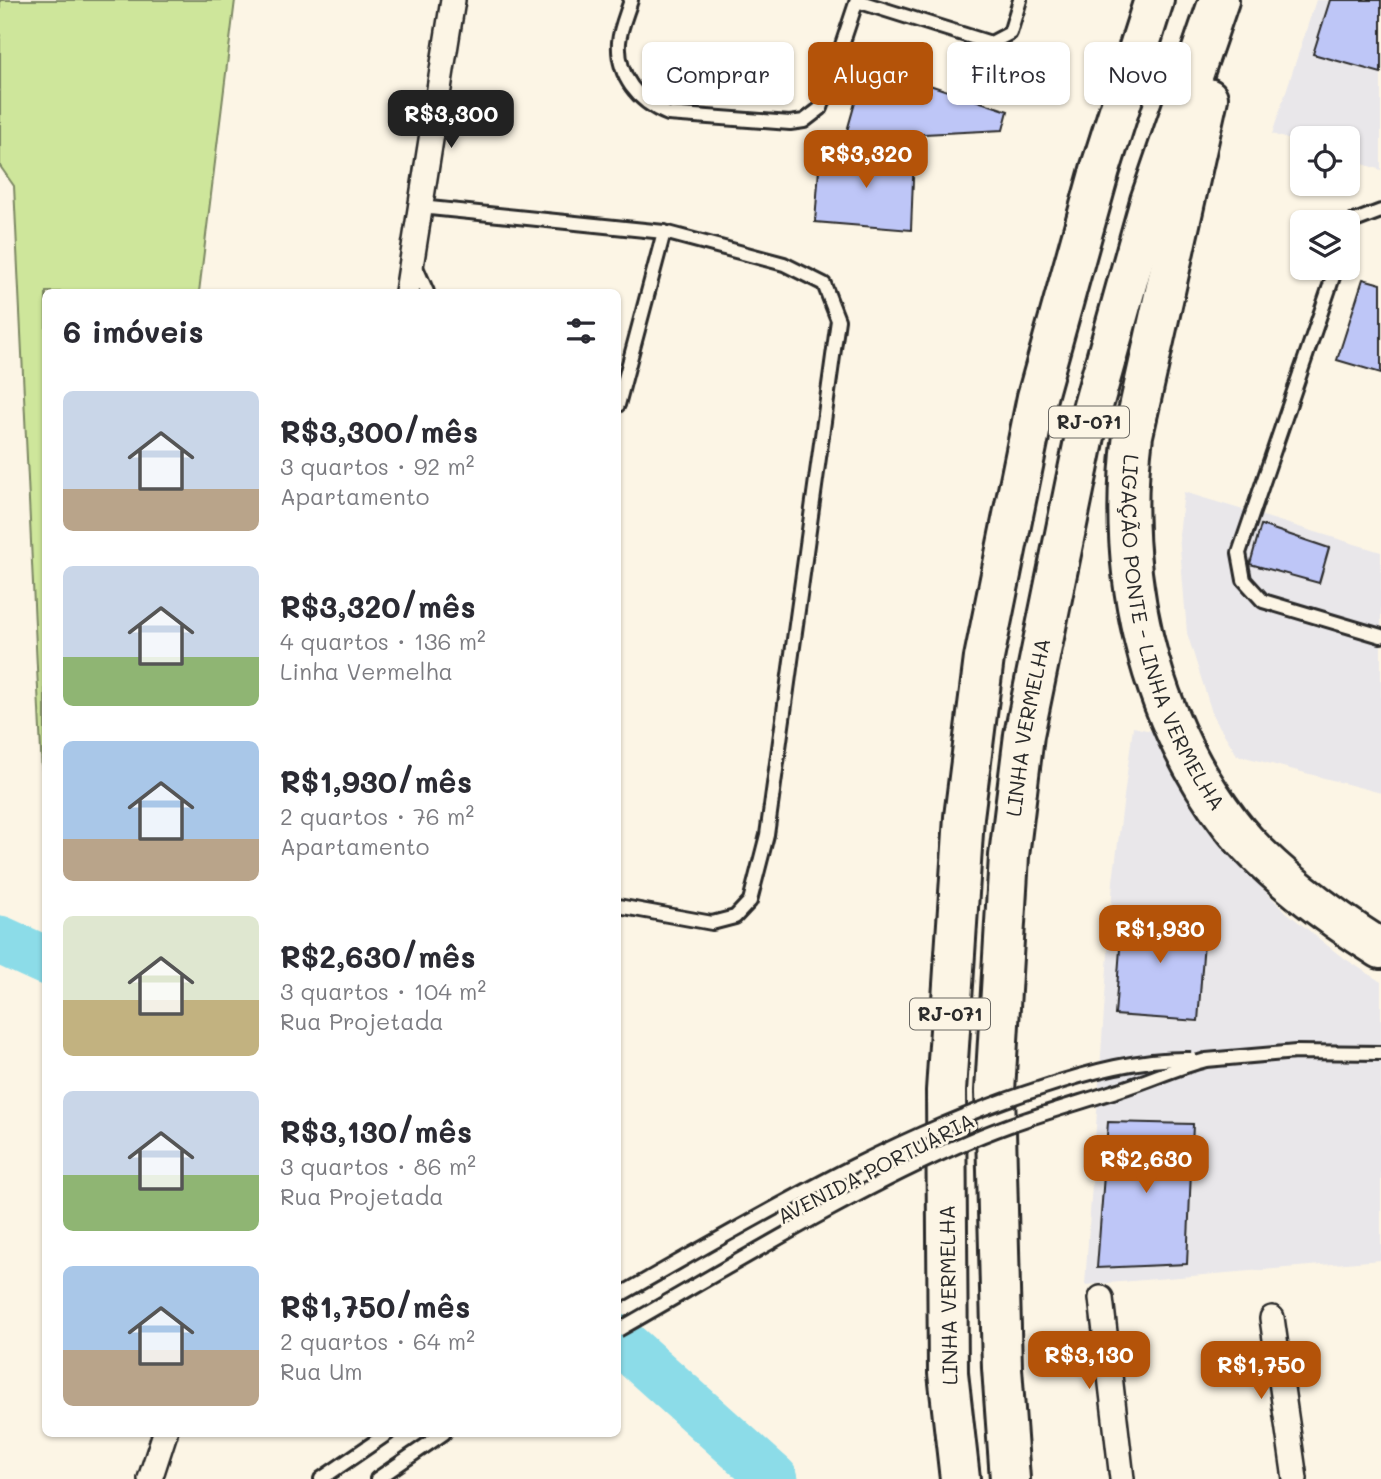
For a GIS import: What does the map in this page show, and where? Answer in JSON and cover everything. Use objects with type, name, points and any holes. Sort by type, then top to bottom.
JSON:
[{"type":"highway","name":"LINHA VERMELHA","points":[[960,1479],[948,1373],[946,1091],[964,817],[984,658],[1037,397],[1100,170],[1154,0]]},
{"type":"highway","name":"LINHA VERMELHA","points":[[1010,1479],[1002,1368],[995,1091],[1009,856],[1024,735],[1086,431],[1150,201],[1219,0]]},
{"type":"highway","name":"LIGAÇÃO PONTE - LINHA VERMELHA","points":[[1230,0],[1133,435],[1128,508],[1129,554],[1137,609],[1155,680],[1172,722],[1192,764],[1232,825],[1295,886],[1334,918],[1381,949]]},
{"type":"street","points":[[407,289],[453,0]]},
{"type":"street","points":[[1101,1298],[1122,1479]]},
{"type":"street","points":[[1272,1318],[1294,1479]]},
{"type":"street","points":[[150,1479],[164,1437]]},
{"type":"lane","points":[[631,0],[619,41],[620,59],[628,83],[652,108],[668,114],[790,123],[804,121],[821,108],[857,1],[991,43],[1010,33],[1020,0]]},
{"type":"lane","points":[[420,207],[664,232],[784,264],[824,284],[838,320],[767,835],[750,901],[735,917],[712,923],[621,907]]},
{"type":"lane","points":[[1360,219],[1381,211]]},
{"type":"lane","points":[[621,394],[664,232]]},
{"type":"lane","points":[[412,258],[425,289]]},
{"type":"lane","points":[[1332,280],[1239,553],[1244,580],[1263,601],[1381,636]]},
{"type":"lane","name":"AVENIDA PORTUÁRIA","points":[[621,1294],[859,1162],[1005,1099],[1084,1075],[1162,1059],[1206,1060],[1296,1052],[1381,1054]]},
{"type":"lane","name":"AVENIDA PORTUÁRIA","points":[[621,1328],[830,1211],[933,1157],[1024,1119],[1206,1060]]},
{"type":"lane","points":[[321,1479],[382,1437]]},
{"type":"lane","points":[[377,1479],[438,1437]]},
{"type":"shaded area","points":[[1316,0],[1381,0],[1381,170],[1360,163],[1360,126],[1290,126],[1290,140],[1272,134]]},
{"type":"shaded area","points":[[1184,492],[1381,552],[1381,793],[1237,755],[1213,716],[1187,633],[1179,535]]},
{"type":"shaded area","points":[[1133,727],[1156,732],[1186,792],[1217,840],[1252,878],[1285,911],[1338,954],[1381,982],[1381,1260],[1085,1285],[1113,881]]},
{"type":"green space","points":[[0,0],[235,0],[199,289],[42,289],[42,772],[14,186],[0,166]]},
{"type":"building","points":[[1330,0],[1381,0],[1381,73],[1313,54]]},
{"type":"building","points":[[933,86],[947,91],[947,105],[990,105],[1008,111],[1003,130],[845,138],[854,105],[933,105]]},
{"type":"building","points":[[914,153],[911,230],[815,222],[820,156]]},
{"type":"building","points":[[1363,279],[1381,284],[1381,373],[1337,360]]},
{"type":"building","points":[[1261,525],[1329,548],[1319,583],[1250,564]]},
{"type":"building","points":[[1123,909],[1206,915],[1198,1021],[1115,1015]]},
{"type":"building","points":[[1108,1122],[1193,1124],[1187,1264],[1097,1268]]},
{"type":"waterway","points":[[0,940],[42,959]]},
{"type":"waterway","points":[[621,1342],[774,1479]]}]
